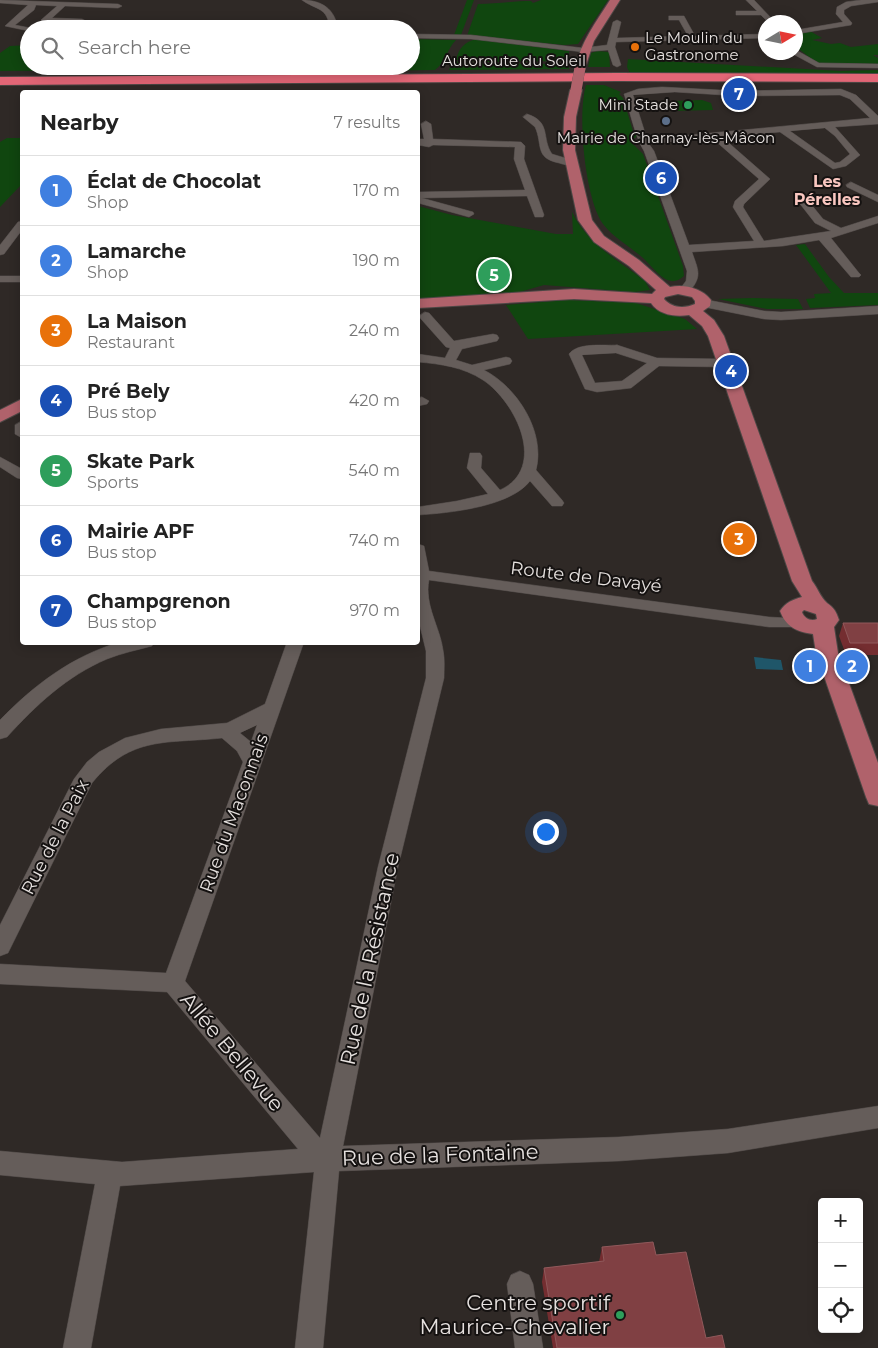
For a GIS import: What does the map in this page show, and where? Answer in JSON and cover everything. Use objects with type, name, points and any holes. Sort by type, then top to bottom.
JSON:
[{"type":"highway","name":"Autoroute du Soleil","points":[[0,81],[693,76],[878,78]]},
{"type":"highway","name":"Autoroute du Soleil","points":[[0,86],[619,81],[878,82]]},
{"type":"main road","points":[[615,0],[591,34],[583,50],[570,117],[569,150],[585,220],[599,239],[634,263],[661,295],[663,307],[670,310],[698,307]]},
{"type":"main road","points":[[421,310],[564,294],[661,295],[685,290],[701,297],[698,307],[712,329],[802,581],[806,616],[827,653],[878,797]]},
{"type":"main road","points":[[0,409],[20,404]]},
{"type":"main road","points":[[0,417],[20,404]]},
{"type":"street","points":[[306,0],[329,10],[333,20]]},
{"type":"street","points":[[750,0],[762,13]]},
{"type":"street","points":[[803,31],[848,23],[839,11],[843,6],[876,0]]},
{"type":"street","points":[[0,1],[46,1],[118,6]]},
{"type":"street","points":[[20,29],[7,29],[31,8],[31,1]]},
{"type":"street","points":[[45,20],[65,3]]},
{"type":"street","points":[[739,14],[762,13]]},
{"type":"street","points":[[75,20],[76,18],[85,18],[83,20]]},
{"type":"street","points":[[672,18],[681,18],[693,38]]},
{"type":"street","points":[[617,22],[612,43],[617,65]]},
{"type":"street","points":[[420,36],[471,37],[583,50],[612,43],[758,36]]},
{"type":"street","points":[[460,42],[471,37]]},
{"type":"street","points":[[803,56],[817,65],[878,66]]},
{"type":"street","points":[[685,290],[693,279],[693,271],[649,151],[643,142],[642,133],[628,94],[700,90],[724,93],[840,92],[853,97],[878,121]]},
{"type":"street","points":[[527,117],[534,119],[538,124],[547,154],[552,158],[572,163]]},
{"type":"street","points":[[643,142],[878,121]]},
{"type":"street","points":[[783,130],[833,166],[838,166],[855,155],[838,134],[828,126]]},
{"type":"street","points":[[420,132],[427,127],[429,144]]},
{"type":"street","points":[[715,136],[766,180],[738,204],[760,243]]},
{"type":"street","points":[[420,142],[518,144],[520,146],[519,159],[539,215]]},
{"type":"street","points":[[851,185],[878,200]]},
{"type":"street","points":[[420,195],[532,193]]},
{"type":"street","points":[[802,200],[819,221],[840,232]]},
{"type":"street","points":[[420,201],[469,214]]},
{"type":"street","points":[[685,249],[821,237],[861,227],[878,219]]},
{"type":"street","points":[[0,252],[20,227]]},
{"type":"street","points":[[821,237],[826,239],[855,275]]},
{"type":"street","points":[[0,279],[20,279]]},
{"type":"street","points":[[698,307],[781,316],[878,310]]},
{"type":"street","points":[[421,310],[450,344],[457,346],[493,338]]},
{"type":"street","points":[[449,362],[457,346]]},
{"type":"street","points":[[656,362],[626,385],[597,388],[590,386],[575,354],[617,349],[656,362],[724,362]]},
{"type":"street","points":[[420,358],[449,362],[471,368],[490,379],[503,390],[519,414],[529,435],[533,453],[530,472],[520,484],[497,496],[474,503],[420,511]]},
{"type":"street","points":[[471,368],[506,361]]},
{"type":"street","points":[[475,456],[474,468],[497,496]]},
{"type":"street","points":[[2,462],[20,461]]},
{"type":"street","points":[[2,462],[20,474]]},
{"type":"street","points":[[530,472],[557,503]]},
{"type":"street","name":"Rue de la Résistance","points":[[309,1348],[328,1159],[388,866],[435,678],[434,646],[420,609],[420,574]]},
{"type":"street","name":"Route de Davayé","points":[[420,574],[750,618],[768,622],[806,616]]},
{"type":"street","points":[[0,732],[34,697],[50,683],[73,668],[102,655],[136,645]]},
{"type":"street","name":"Rue du Maconnais","points":[[173,983],[295,645]]},
{"type":"street","name":"Rue de la Paix","points":[[0,948],[91,768],[105,756],[143,738],[165,734],[226,731],[248,722],[272,708]]},
{"type":"street","points":[[226,731],[244,746],[253,762]]},
{"type":"street","name":"Allée Bellevue","points":[[0,974],[173,983],[310,1145],[328,1159]]},
{"type":"street","name":"Rue de la Fontaine","points":[[0,1164],[122,1174],[328,1159],[619,1149],[728,1142],[878,1118]]},
{"type":"street","points":[[77,1348],[110,1172]]},
{"type":"street","points":[[520,1284],[529,1348]]},
{"type":"green space","points":[[467,0],[474,0],[461,35],[454,35]]},
{"type":"green space","points":[[541,0],[608,0],[578,44],[564,45],[467,36],[478,4],[531,1],[533,3]]},
{"type":"green space","points":[[808,30],[822,38],[812,40],[831,44],[840,43],[851,47],[878,44],[878,55],[873,55],[878,58],[878,65],[817,63],[803,52],[803,31]]},
{"type":"green space","points":[[420,39],[456,40],[442,63],[435,70],[420,70]]},
{"type":"green space","points":[[477,39],[569,51],[569,61],[483,62],[456,60],[463,46]]},
{"type":"green space","points":[[20,45],[20,71],[0,71],[0,53],[10,46]]},
{"type":"green space","points":[[597,51],[609,52],[610,67],[588,67],[591,53]]},
{"type":"green space","points":[[628,59],[840,71],[878,70],[878,75],[825,73],[630,74],[627,67]]},
{"type":"green space","points":[[452,61],[560,64],[569,67],[569,69],[449,70]]},
{"type":"green space","points":[[586,85],[604,85],[621,92],[619,94],[623,98],[633,131],[638,132],[636,137],[630,141],[643,154],[683,266],[684,276],[679,280],[668,280],[659,275],[642,257],[608,230],[597,212],[591,196],[584,156],[582,116]]},
{"type":"green space","name":"Mini Stade","points":[[702,100],[711,103],[713,110],[672,111],[667,109],[664,104],[674,101]]},
{"type":"green space","points":[[7,138],[20,138],[20,186],[0,207],[0,142]]},
{"type":"green space","points":[[420,207],[452,215],[556,234],[573,234],[572,212],[586,234],[595,243],[645,281],[650,290],[634,292],[544,285],[516,293],[420,300]]},
{"type":"green space","points":[[805,244],[829,277],[844,293],[878,293],[878,305],[810,308],[806,299],[815,298],[814,294],[831,293],[796,245]]},
{"type":"green space","points":[[718,299],[798,299],[803,309],[767,309]]},
{"type":"green space","points":[[568,300],[636,303],[685,319],[697,329],[528,339],[506,305]]},
{"type":"water","points":[[754,657],[781,660],[783,670],[756,669]]},
{"type":"building","points":[[843,623],[878,623],[878,643],[850,643]]},
{"type":"building","name":"Centre sportif Maurice-Chevalier","points":[[653,1242],[656,1255],[686,1252],[706,1338],[722,1335],[725,1348],[557,1348],[544,1268],[604,1261],[602,1247]]},
{"type":"place","name":"Le Moulin du Gastronome","points":[[635,47]]},
{"type":"place","name":"Champgrenon","points":[[739,94]]},
{"type":"place","name":"Mini Stade","points":[[688,105]]},
{"type":"place","name":"Mairie de Charnay-lès-Mâcon","points":[[666,121]]},
{"type":"place","name":"Mairie APF","points":[[661,178]]},
{"type":"place","name":"Skate Park","points":[[494,275]]},
{"type":"place","name":"Pré Bely","points":[[731,371]]},
{"type":"place","name":"La Maison","points":[[739,539]]},
{"type":"place","name":"Éclat de Chocolat","points":[[810,666]]},
{"type":"place","name":"Lamarche","points":[[852,666]]},
{"type":"place","name":"Centre sportif Maurice-Chevalier","points":[[620,1315]]},
{"type":"district","name":"Les Pérelles","points":[[827,190]]}]
